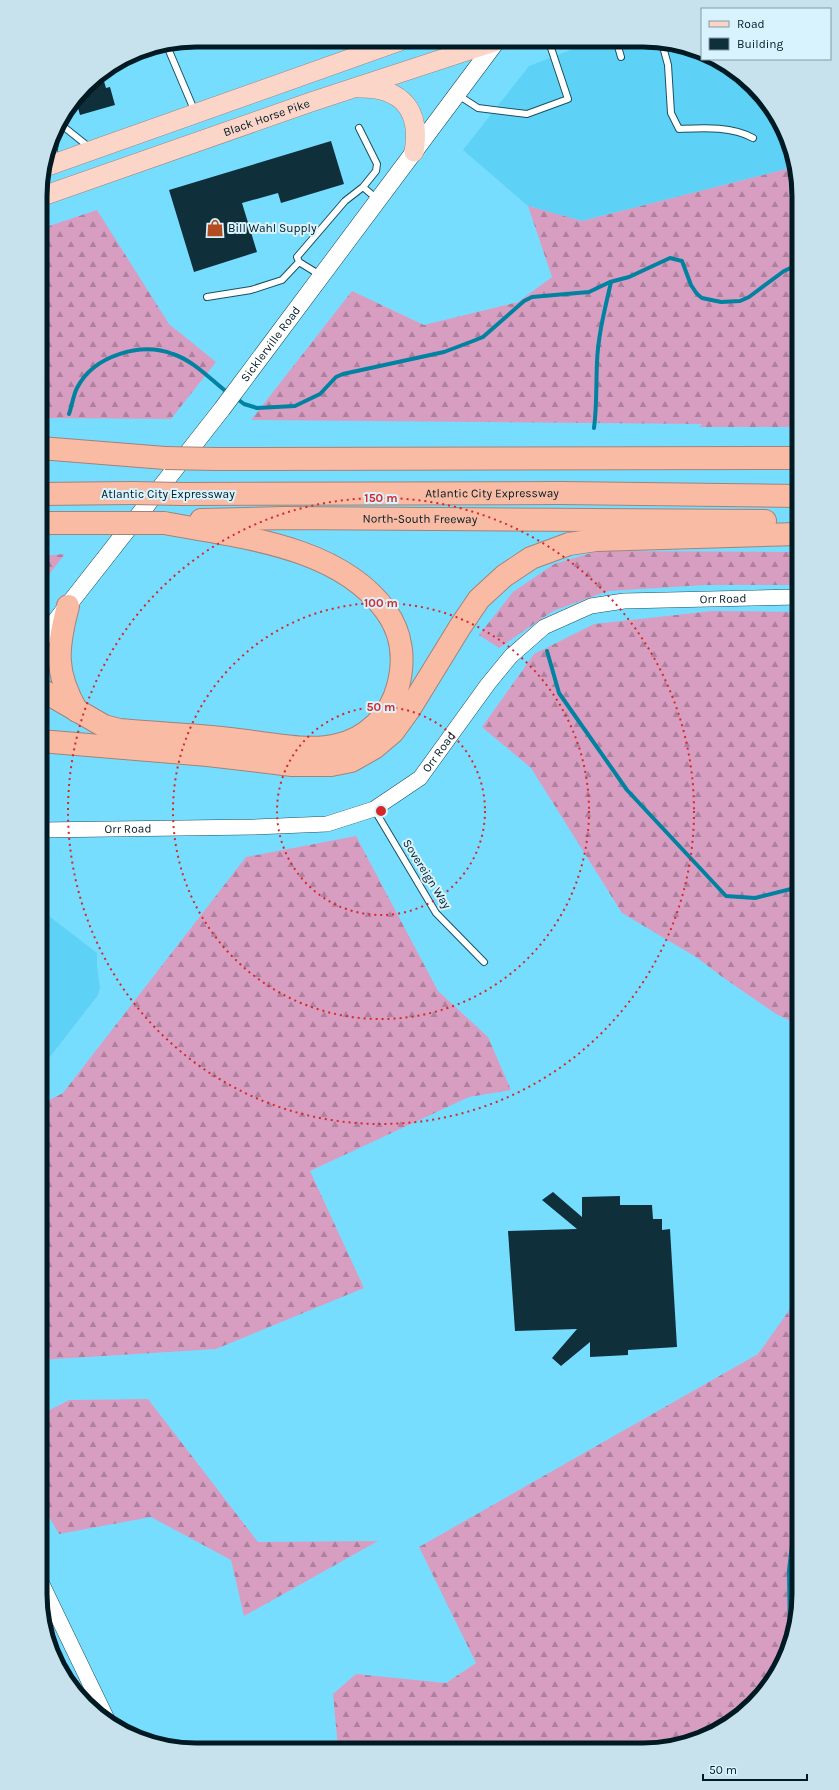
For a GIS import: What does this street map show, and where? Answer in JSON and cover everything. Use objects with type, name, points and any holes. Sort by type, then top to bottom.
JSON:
[{"type":"highway","points":[[47,449],[165,458]]},
{"type":"highway","points":[[47,460],[165,458],[792,458]]},
{"type":"highway","name":"Atlantic City Expressway","points":[[47,494],[560,493],[792,496]]},
{"type":"highway","name":"North-South Freeway","points":[[47,523],[164,523],[205,520],[283,518],[792,521]]},
{"type":"highway","points":[[47,694],[104,726],[119,730],[315,748],[336,746],[351,742],[382,719],[395,699],[401,673],[401,646],[392,620],[376,597],[354,579],[330,565],[296,551],[234,536],[164,523]]},
{"type":"highway","points":[[47,742],[208,755],[292,765],[331,765],[351,761],[374,748],[393,732],[409,710],[479,599],[504,576],[530,558],[569,544],[596,540],[792,534]]},
{"type":"highway","points":[[68,606],[60,635],[59,659],[63,684],[77,711]]},
{"type":"main road","points":[[50,166],[196,114],[374,47]]},
{"type":"main road","name":"Black Horse Pike","points":[[47,195],[354,88],[480,47]]},
{"type":"main road","name":"Sicklerville Road","points":[[47,632],[321,276],[491,47]]},
{"type":"main road","points":[[354,88],[381,89],[395,95],[407,106],[413,116],[417,137],[414,152]]},
{"type":"main road","points":[[114,144],[123,168]]},
{"type":"street","name":"Orr Road","points":[[47,830],[254,827],[327,824],[374,809],[420,778],[493,678],[511,656],[544,627],[591,606],[624,601],[792,597]]},
{"type":"street","points":[[47,1595],[103,1710]]},
{"type":"lane","points":[[457,94],[478,108],[527,114],[568,98],[551,47]]},
{"type":"lane","points":[[618,47],[622,57]]},
{"type":"lane","points":[[663,48],[668,65],[670,113],[679,129],[706,128],[744,133],[753,138]]},
{"type":"lane","points":[[169,50],[196,114]]},
{"type":"lane","points":[[63,128],[93,151]]},
{"type":"lane","points":[[321,276],[299,262],[296,257],[345,201],[363,188],[376,171],[377,164],[358,128]]},
{"type":"lane","points":[[363,188],[378,200]]},
{"type":"lane","points":[[207,297],[251,290],[282,280],[299,262]]},
{"type":"lane","name":"Sovereign Way","points":[[374,809],[436,913],[484,962]]},
{"type":"shaded area","points":[[579,47],[653,47],[682,52],[700,58],[701,60],[704,60],[718,67],[734,78],[761,105],[777,130],[787,157],[789,168],[582,221],[528,206],[463,150],[529,66]]},
{"type":"shaded area","points":[[47,914],[97,953],[100,988],[98,995],[49,1058],[47,1058]]},
{"type":"green space","points":[[789,168],[792,186],[792,427],[699,427],[702,424],[251,420],[352,291],[424,325],[518,302],[552,277],[528,206],[582,221]]},
{"type":"green space","points":[[97,210],[169,324],[216,362],[171,419],[47,418],[47,227]]},
{"type":"green space","points":[[598,551],[792,552],[792,585],[705,585],[608,591],[553,611],[499,648],[479,635],[513,592],[554,564]]},
{"type":"green space","points":[[65,554],[47,577],[47,555]]},
{"type":"green space","points":[[712,611],[792,612],[792,1022],[776,1014],[696,957],[622,913],[531,768],[482,727],[534,654],[594,624]]},
{"type":"green space","points":[[356,836],[438,991],[488,1037],[511,1090],[469,1097],[310,1171],[364,1288],[216,1349],[47,1360],[47,1101],[63,1093],[246,857]]},
{"type":"green space","points":[[792,1304],[791,1613],[787,1633],[777,1660],[761,1685],[741,1706],[726,1718],[700,1732],[682,1738],[653,1743],[338,1743],[333,1694],[356,1674],[446,1683],[476,1663],[419,1547],[758,1354],[788,1312]]},
{"type":"green space","points":[[148,1399],[258,1542],[378,1541],[244,1616],[231,1560],[151,1517],[59,1534],[47,1514],[47,1411],[69,1400]]},
{"type":"building","points":[[103,79],[106,88],[110,87],[115,105],[80,115],[77,106]]},
{"type":"building","name":"Bill Wahl Supply","points":[[331,141],[344,184],[281,203],[278,193],[242,203],[257,252],[194,272],[169,190]]},
{"type":"building","points":[[553,1192],[582,1217],[582,1197],[620,1196],[620,1205],[652,1205],[653,1219],[662,1219],[662,1230],[670,1229],[677,1347],[628,1350],[628,1355],[590,1357],[590,1342],[561,1366],[552,1358],[577,1329],[515,1331],[508,1231],[577,1229],[542,1200]]},
{"type":"waterway","points":[[236,398],[244,404],[257,408],[295,406],[320,394],[336,377],[343,374],[444,352],[483,337],[524,301],[532,297],[589,292],[610,282],[629,277],[670,258],[682,261],[691,285],[697,294],[702,298],[721,302],[740,301],[749,297],[784,271],[792,267]]},
{"type":"waterway","points":[[594,428],[599,342],[611,282]]},
{"type":"waterway","points":[[69,414],[77,388],[95,367],[119,354],[133,351],[160,351],[181,357],[195,366],[228,393]]},
{"type":"waterway","points":[[547,651],[559,693],[627,790],[726,896],[755,898],[792,889]]},
{"type":"waterway","points":[[790,1620],[789,1570],[792,1545]]},
{"type":"place","name":"Bill Wahl Supply","points":[[215,228]]}]
